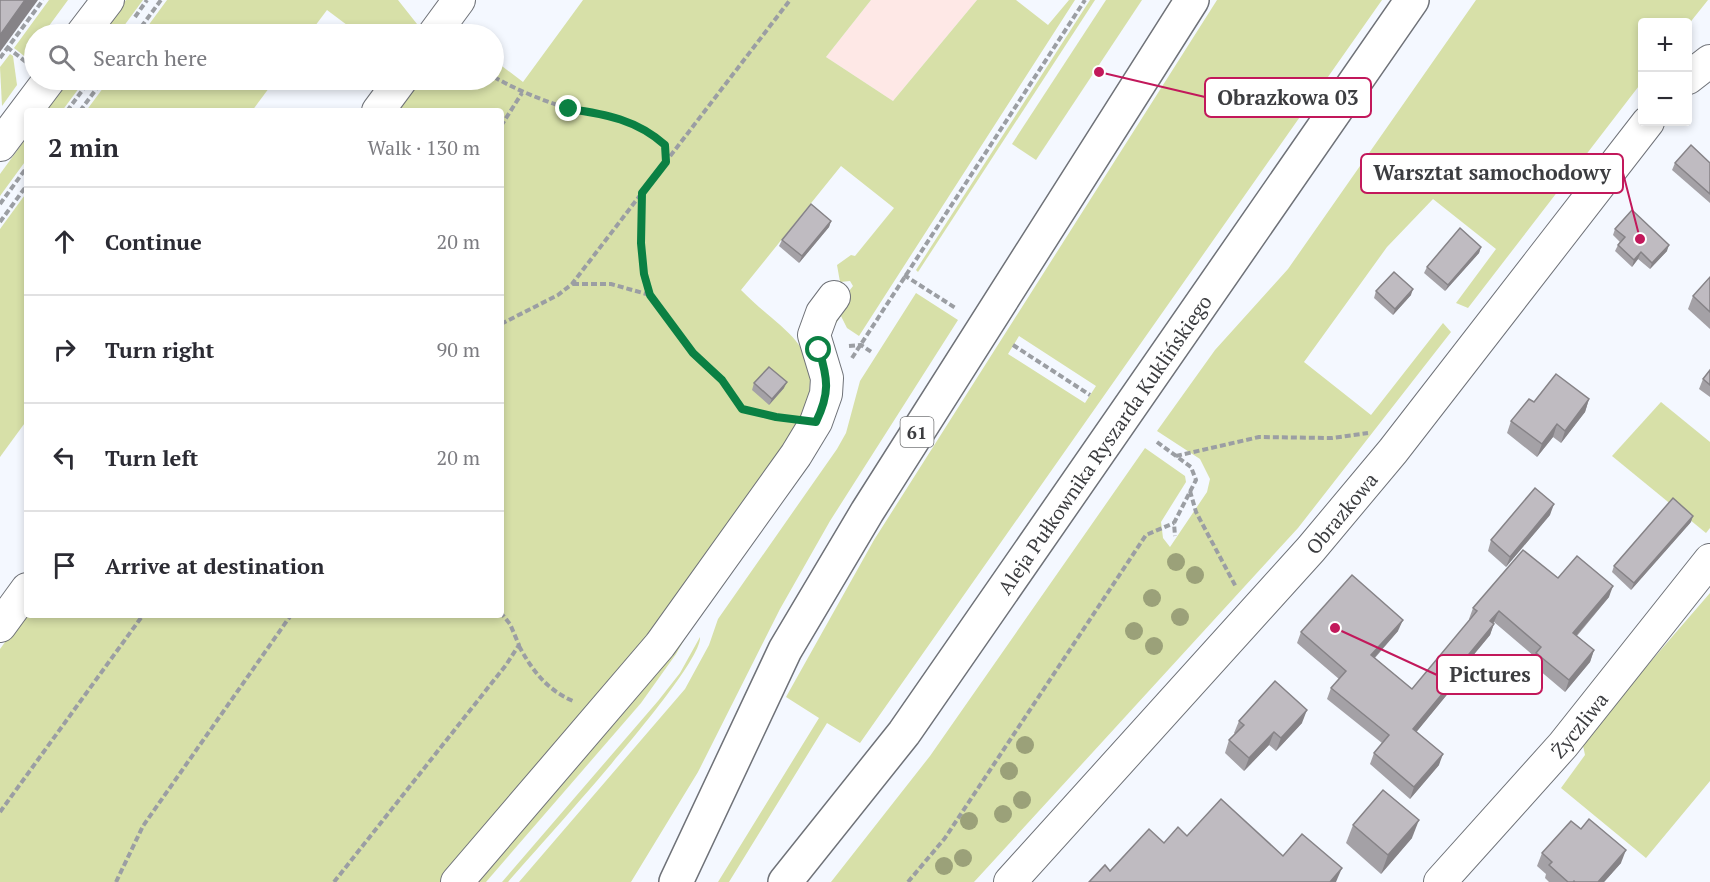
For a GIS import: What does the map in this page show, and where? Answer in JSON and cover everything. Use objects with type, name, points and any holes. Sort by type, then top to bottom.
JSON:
[{"type":"main road","name":"61","points":[[676,882],[785,650],[867,512],[1192,0]]},
{"type":"main road","name":"Aleja Pułkownika Ryszarda Kuklińskiego","points":[[785,882],[904,733],[1412,0]]},
{"type":"street","points":[[90,24],[108,0]]},
{"type":"street","points":[[441,24],[459,0]]},
{"type":"street","points":[[1692,75],[1710,61]]},
{"type":"street","points":[[28,108],[41,90]]},
{"type":"street","points":[[380,108],[394,90]]},
{"type":"street","points":[[0,145],[24,113]]},
{"type":"street","name":"Obrazkowa","points":[[1010,882],[1311,549],[1393,450],[1645,126]]},
{"type":"street","points":[[457,882],[660,645],[796,456],[816,422],[826,394],[827,378],[814,335],[816,325],[834,297]]},
{"type":"street","name":"Życzliwa","points":[[1440,882],[1563,745],[1710,560]]},
{"type":"street","points":[[0,626],[24,593]]},
{"type":"path","points":[[24,24],[43,0]]},
{"type":"path","points":[[143,24],[160,0]]},
{"type":"path","points":[[504,322],[558,295],[572,284],[790,0]]},
{"type":"path","points":[[0,58],[24,24]]},
{"type":"path","points":[[7,47],[24,60]]},
{"type":"path","points":[[504,83],[522,93],[569,109],[600,113],[627,121],[651,132],[665,145],[666,162]]},
{"type":"path","points":[[69,108],[83,90]]},
{"type":"path","points":[[82,108],[96,90]]},
{"type":"path","points":[[504,121],[522,93]]},
{"type":"path","points":[[0,204],[24,171]]},
{"type":"path","points":[[0,222],[24,189]]},
{"type":"path","points":[[642,193],[641,243],[644,274],[650,295],[693,353],[722,380],[742,409],[776,417],[816,422]]},
{"type":"path","points":[[904,275],[957,309]]},
{"type":"path","points":[[572,284],[610,284],[650,295]]},
{"type":"path","points":[[1013,345],[1090,395]]},
{"type":"path","points":[[1176,456],[1259,437],[1332,438],[1379,431]]},
{"type":"path","points":[[1157,442],[1191,467],[1196,480],[1174,523],[1175,536]]},
{"type":"path","points":[[1190,491],[1196,512],[1240,597]]},
{"type":"path","points":[[908,882],[945,838],[1146,535],[1174,523]]},
{"type":"path","points":[[504,617],[510,624],[529,665],[558,695],[585,706],[599,716]]},
{"type":"path","points":[[0,812],[141,618]]},
{"type":"path","points":[[116,882],[143,825],[289,618]]},
{"type":"path","points":[[334,882],[506,665],[519,645]]},
{"type":"shaded area","points":[[871,0],[977,0],[893,101],[826,57]]},
{"type":"green space","points":[[49,0],[68,0],[50,24],[32,24]]},
{"type":"green space","points":[[126,0],[143,0],[125,24],[108,24]]},
{"type":"green space","points":[[167,0],[398,0],[417,24],[346,24],[327,10],[316,24],[149,24]]},
{"type":"green space","points":[[583,0],[871,0],[826,57],[893,101],[977,0],[1016,0],[1048,25],[1069,0],[1075,0],[859,336],[847,328],[841,316],[828,335],[846,295],[853,286],[850,281],[840,282],[837,265],[851,255],[855,256],[894,208],[841,166],[741,290],[787,331],[806,358],[810,374],[809,394],[802,420],[608,690],[442,882],[0,882],[0,649],[24,616],[24,618],[504,618],[504,108],[392,108],[406,90],[504,90],[504,68],[523,82]]},
{"type":"green space","points":[[1090,0],[1095,0],[918,272],[916,270]]},
{"type":"green space","points":[[1106,0],[1142,0],[1036,160],[1012,144]]},
{"type":"green space","points":[[1217,0],[1382,0],[860,743],[827,723],[729,882],[718,882],[819,718],[786,697],[874,540]],"holes":[[[1019,336],[1096,386],[1085,403],[1008,354]]]},
{"type":"green space","points":[[1476,0],[1708,0],[1692,20],[1692,18],[1638,18],[1638,87],[1468,308],[1456,303],[1496,249],[1433,199],[1387,247],[1304,362],[1371,415],[1443,323],[1451,332],[1298,528],[974,882],[831,882],[930,756],[1145,448],[1185,476],[1186,482],[1161,522],[1163,538],[1170,547],[1207,492],[1210,479],[1200,459],[1157,431],[1215,350],[1288,269]]},
{"type":"green space","points":[[24,34],[24,56],[14,48]]},
{"type":"green space","points":[[10,54],[13,56],[17,85],[2,106],[0,67]]},
{"type":"green space","points":[[62,90],[78,90],[64,108],[48,108]]},
{"type":"green space","points":[[102,90],[268,90],[254,108],[88,108]]},
{"type":"green space","points":[[24,141],[24,163],[0,196],[0,174]]},
{"type":"green space","points":[[24,196],[24,424],[0,457],[0,229]]},
{"type":"green space","points":[[916,293],[958,320],[830,521],[780,609],[698,772],[631,882],[519,882],[685,689],[709,645],[718,619],[837,449],[846,433],[860,381]]},
{"type":"green space","points":[[1661,402],[1710,442],[1710,528],[1706,533],[1612,456]]},
{"type":"green space","points":[[1710,593],[1710,781],[1646,858],[1561,788],[1585,755],[1582,741]]},
{"type":"green space","points":[[693,624],[676,654],[641,703],[486,882],[475,882]]},
{"type":"green space","points":[[700,637],[694,655],[648,719],[508,882],[502,882],[658,701],[680,673]]},
{"type":"building","points":[[0,0],[25,0],[0,35]]},
{"type":"building","points":[[1691,145],[1710,163],[1710,194],[1675,163]]},
{"type":"building","points":[[811,204],[831,221],[802,256],[782,240]]},
{"type":"building","points":[[1632,210],[1669,245],[1652,263],[1641,252],[1634,260],[1618,245],[1625,237],[1615,229]]},
{"type":"building","points":[[1460,228],[1481,247],[1448,285],[1427,267]]},
{"type":"building","points":[[1394,272],[1413,289],[1395,309],[1376,291]]},
{"type":"building","points":[[1710,277],[1710,312],[1693,296]]},
{"type":"building","points":[[769,367],[787,382],[772,399],[754,383]]},
{"type":"building","points":[[1710,370],[1710,385],[1703,379]]},
{"type":"building","points":[[1556,374],[1589,399],[1565,431],[1557,424],[1542,444],[1511,421],[1529,399],[1534,402]]},
{"type":"building","points":[[1535,488],[1554,504],[1510,557],[1491,540]]},
{"type":"building","points":[[1673,498],[1693,516],[1634,583],[1614,566]]},
{"type":"building","points":[[1523,550],[1558,578],[1577,556],[1613,586],[1573,633],[1594,650],[1569,680],[1536,653],[1541,647],[1499,611],[1490,621],[1494,624],[1464,660],[1468,663],[1413,729],[1443,754],[1414,787],[1374,753],[1389,735],[1331,688],[1346,671],[1301,632],[1352,575],[1403,620],[1371,655],[1412,689],[1477,611],[1473,608]]},
{"type":"building","points":[[1275,681],[1307,710],[1281,738],[1274,732],[1249,758],[1229,740],[1244,725],[1239,721]]},
{"type":"building","points":[[1383,790],[1419,820],[1388,855],[1353,825]]},
{"type":"building","points":[[1221,799],[1283,856],[1302,834],[1342,868],[1330,882],[1089,882],[1105,865],[1110,871],[1149,829],[1164,843],[1178,827],[1187,836]]},
{"type":"building","points":[[1589,819],[1626,850],[1598,882],[1568,882],[1549,865],[1552,862],[1542,853],[1571,821],[1581,829]]},
{"type":"place","name":"Obrazkowa 03","points":[[1099,72]]},
{"type":"place","name":"Warsztat samochodowy","points":[[1640,239]]},
{"type":"place","name":"Pictures","points":[[1335,628]]},
{"type":"route","points":[[569,109],[600,113],[627,121],[651,132],[665,145],[666,162],[642,193],[641,243],[644,274],[650,295],[693,353],[722,380],[742,409],[776,417],[816,422],[826,394],[827,378],[819,350]]}]
